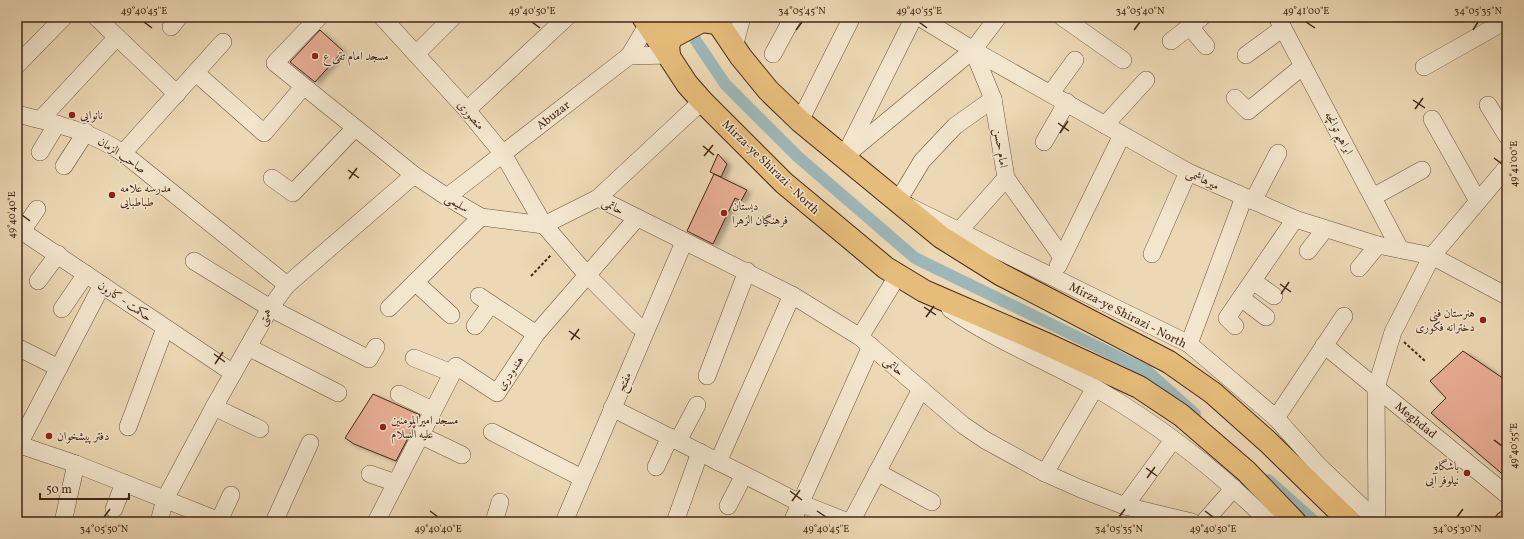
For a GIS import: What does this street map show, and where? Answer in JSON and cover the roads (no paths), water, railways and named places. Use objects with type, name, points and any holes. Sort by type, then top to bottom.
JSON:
[{"type":"main road","name":"Mirza-ye Shirazi - North","points":[[711,20],[768,90],[800,121],[845,156],[941,237],[1000,274],[1168,362],[1213,393],[1268,442],[1300,475],[1350,522]]},
{"type":"main road","points":[[660,29],[711,20]]},
{"type":"main road","name":"Mirza-ye Shirazi - North","points":[[660,29],[687,84],[784,183],[834,227],[886,268],[924,291],[1044,343],[1139,387],[1181,415],[1246,471],[1269,516]]},
{"type":"main road","points":[[1269,516],[1295,522]]},
{"type":"street","points":[[17,65],[64,17]]},
{"type":"street","points":[[96,17],[176,94]]},
{"type":"street","name":"سلیمی","points":[[319,17],[275,64],[414,175],[447,197],[481,217],[544,225]]},
{"type":"street","name":"منصوری","points":[[382,17],[467,110],[503,154],[544,225]]},
{"type":"street","points":[[416,54],[453,17]]},
{"type":"street","points":[[467,110],[567,17]]},
{"type":"street","points":[[734,47],[742,17]]},
{"type":"street","points":[[773,54],[793,17]]},
{"type":"street","points":[[800,121],[852,17]]},
{"type":"street","points":[[845,156],[914,17]]},
{"type":"street","name":"میرهاشمی","points":[[919,17],[973,50],[1068,102],[1122,135],[1188,172],[1295,219],[1378,245],[1432,256],[1507,296]]},
{"type":"street","points":[[845,156],[973,50],[998,17]]},
{"type":"street","points":[[1069,19],[1122,60]]},
{"type":"street","points":[[1424,67],[1507,20]]},
{"type":"street","points":[[1246,55],[1282,21]]},
{"type":"street","name":"ابراهیم توانچه","points":[[1282,21],[1303,66],[1400,249]]},
{"type":"street","points":[[1171,42],[1196,22],[1206,46]]},
{"type":"street","points":[[629,56],[660,29]]},
{"type":"street","name":"Abuzar","points":[[447,197],[629,56],[660,29]]},
{"type":"street","points":[[40,119],[117,38]]},
{"type":"street","points":[[123,153],[223,42]]},
{"type":"street","name":"امام حسن","points":[[973,50],[993,99],[1006,178],[1062,257]]},
{"type":"street","points":[[1051,93],[1075,60]]},
{"type":"street","points":[[1234,98],[1248,111],[1303,66]]},
{"type":"street","points":[[196,73],[268,138],[303,87]]},
{"type":"street","points":[[1105,125],[1146,80]]},
{"type":"street","points":[[898,201],[922,161],[956,126],[993,99]]},
{"type":"street","points":[[638,326],[588,276],[544,225],[598,198],[702,101]]},
{"type":"street","points":[[1044,142],[1068,102]]},
{"type":"street","points":[[1488,105],[1507,136]]},
{"type":"street","name":"صاحب الزمان","points":[[17,114],[86,132],[123,153],[287,285]]},
{"type":"street","points":[[1432,119],[1478,201]]},
{"type":"street","points":[[40,152],[57,124]]},
{"type":"street","points":[[272,178],[293,193],[355,128]]},
{"type":"street","points":[[64,166],[86,132]]},
{"type":"street","points":[[1053,277],[1122,135]]},
{"type":"street","points":[[1188,344],[1249,199],[1278,153]]},
{"type":"street","points":[[1377,522],[1376,388],[1393,332],[1432,256],[1507,167]]},
{"type":"street","points":[[1373,197],[1422,170]]},
{"type":"street","points":[[1152,254],[1188,172]]},
{"type":"street","name":"همتی","points":[[159,522],[165,499],[214,407],[270,308],[287,285],[414,175]]},
{"type":"street","points":[[959,231],[1006,178]]},
{"type":"street","name":"حاتمی","points":[[598,198],[684,242],[747,271],[792,295],[865,342],[963,425],[985,440],[1045,473],[1125,506],[1192,522]]},
{"type":"street","name":"Mirza-ye Shirazi - North","points":[[898,201],[1188,344],[1276,418],[1318,465],[1377,522]]},
{"type":"street","points":[[20,229],[37,209]]},
{"type":"street","points":[[389,308],[481,217]]},
{"type":"street","name":"هندودری","points":[[452,373],[456,366],[496,393],[536,334],[637,218]]},
{"type":"street","points":[[1235,326],[1227,318],[1295,219]]},
{"type":"street","name":"حکمت - کارون","points":[[20,229],[233,373]]},
{"type":"street","points":[[1308,251],[1325,229]]},
{"type":"street","name":"مفتح","points":[[564,522],[684,242]]},
{"type":"street","points":[[1359,268],[1378,245]]},
{"type":"street","points":[[38,281],[58,254]]},
{"type":"street","points":[[194,261],[270,308],[369,359],[376,347]]},
{"type":"street","points":[[707,376],[747,271]]},
{"type":"street","points":[[62,309],[86,274]]},
{"type":"street","points":[[792,522],[865,342],[898,275]]},
{"type":"street","points":[[1253,281],[1274,296]]},
{"type":"street","points":[[415,282],[437,293],[451,314]]},
{"type":"street","points":[[102,285],[18,444],[124,482],[220,521],[231,495]]},
{"type":"street","name":"Mirza-ye Shirazi - North","points":[[924,291],[972,324],[1095,388],[1137,412],[1269,516]]},
{"type":"street","points":[[718,462],[792,295]]},
{"type":"street","points":[[1241,298],[1266,317]]},
{"type":"street","points":[[475,326],[485,300],[536,334]]},
{"type":"street","points":[[1276,418],[1344,316]]},
{"type":"street","points":[[128,426],[166,328]]},
{"type":"street","name":"Meghdad","points":[[1324,346],[1507,495]]},
{"type":"street","points":[[17,347],[59,368]]},
{"type":"street","points":[[248,347],[338,393]]},
{"type":"street","points":[[377,522],[432,410],[452,373],[414,358]]},
{"type":"street","points":[[1045,473],[1095,388]]},
{"type":"street","points":[[612,408],[800,503],[849,522],[920,389]]},
{"type":"street","points":[[399,394],[432,410]]},
{"type":"street","points":[[656,467],[697,405]]},
{"type":"street","points":[[214,407],[260,429]]},
{"type":"street","points":[[492,432],[582,478]]},
{"type":"street","points":[[420,435],[462,455]]},
{"type":"street","points":[[1125,506],[1173,440]]},
{"type":"street","points":[[274,522],[310,443]]},
{"type":"street","points":[[675,522],[700,452]]},
{"type":"street","points":[[63,522],[76,464]]},
{"type":"street","points":[[877,472],[932,502]]},
{"type":"street","points":[[370,474],[396,483]]},
{"type":"street","points":[[728,506],[744,475]]},
{"type":"street","points":[[114,509],[124,482]]},
{"type":"street","points":[[1204,522],[1234,488]]},
{"type":"street","points":[[494,522],[500,502]]},
{"type":"waterway","points":[[680,17],[725,84],[797,156],[915,258],[1147,371],[1195,414]]},
{"type":"waterway","points":[[1268,480],[1315,522]]},
{"type":"place","name":"مسجد امام تقی ع","points":[[315,56]]},
{"type":"place","name":"نانوایی","points":[[72,115]]},
{"type":"place","name":"مدرسه علامه طباطبایی","points":[[112,195]]},
{"type":"place","name":"دبستان فرهنگیان الزهرا","points":[[724,213]]},
{"type":"place","name":"هنرستان فنی دخترانه فکوری","points":[[1483,320]]},
{"type":"place","name":"مسجد امیرالمومنین علیه السلام","points":[[383,427]]},
{"type":"place","name":"دفتر پیشخوان","points":[[49,436]]},
{"type":"place","name":"باشگاه نیلوفر آبی","points":[[1467,473]]}]
